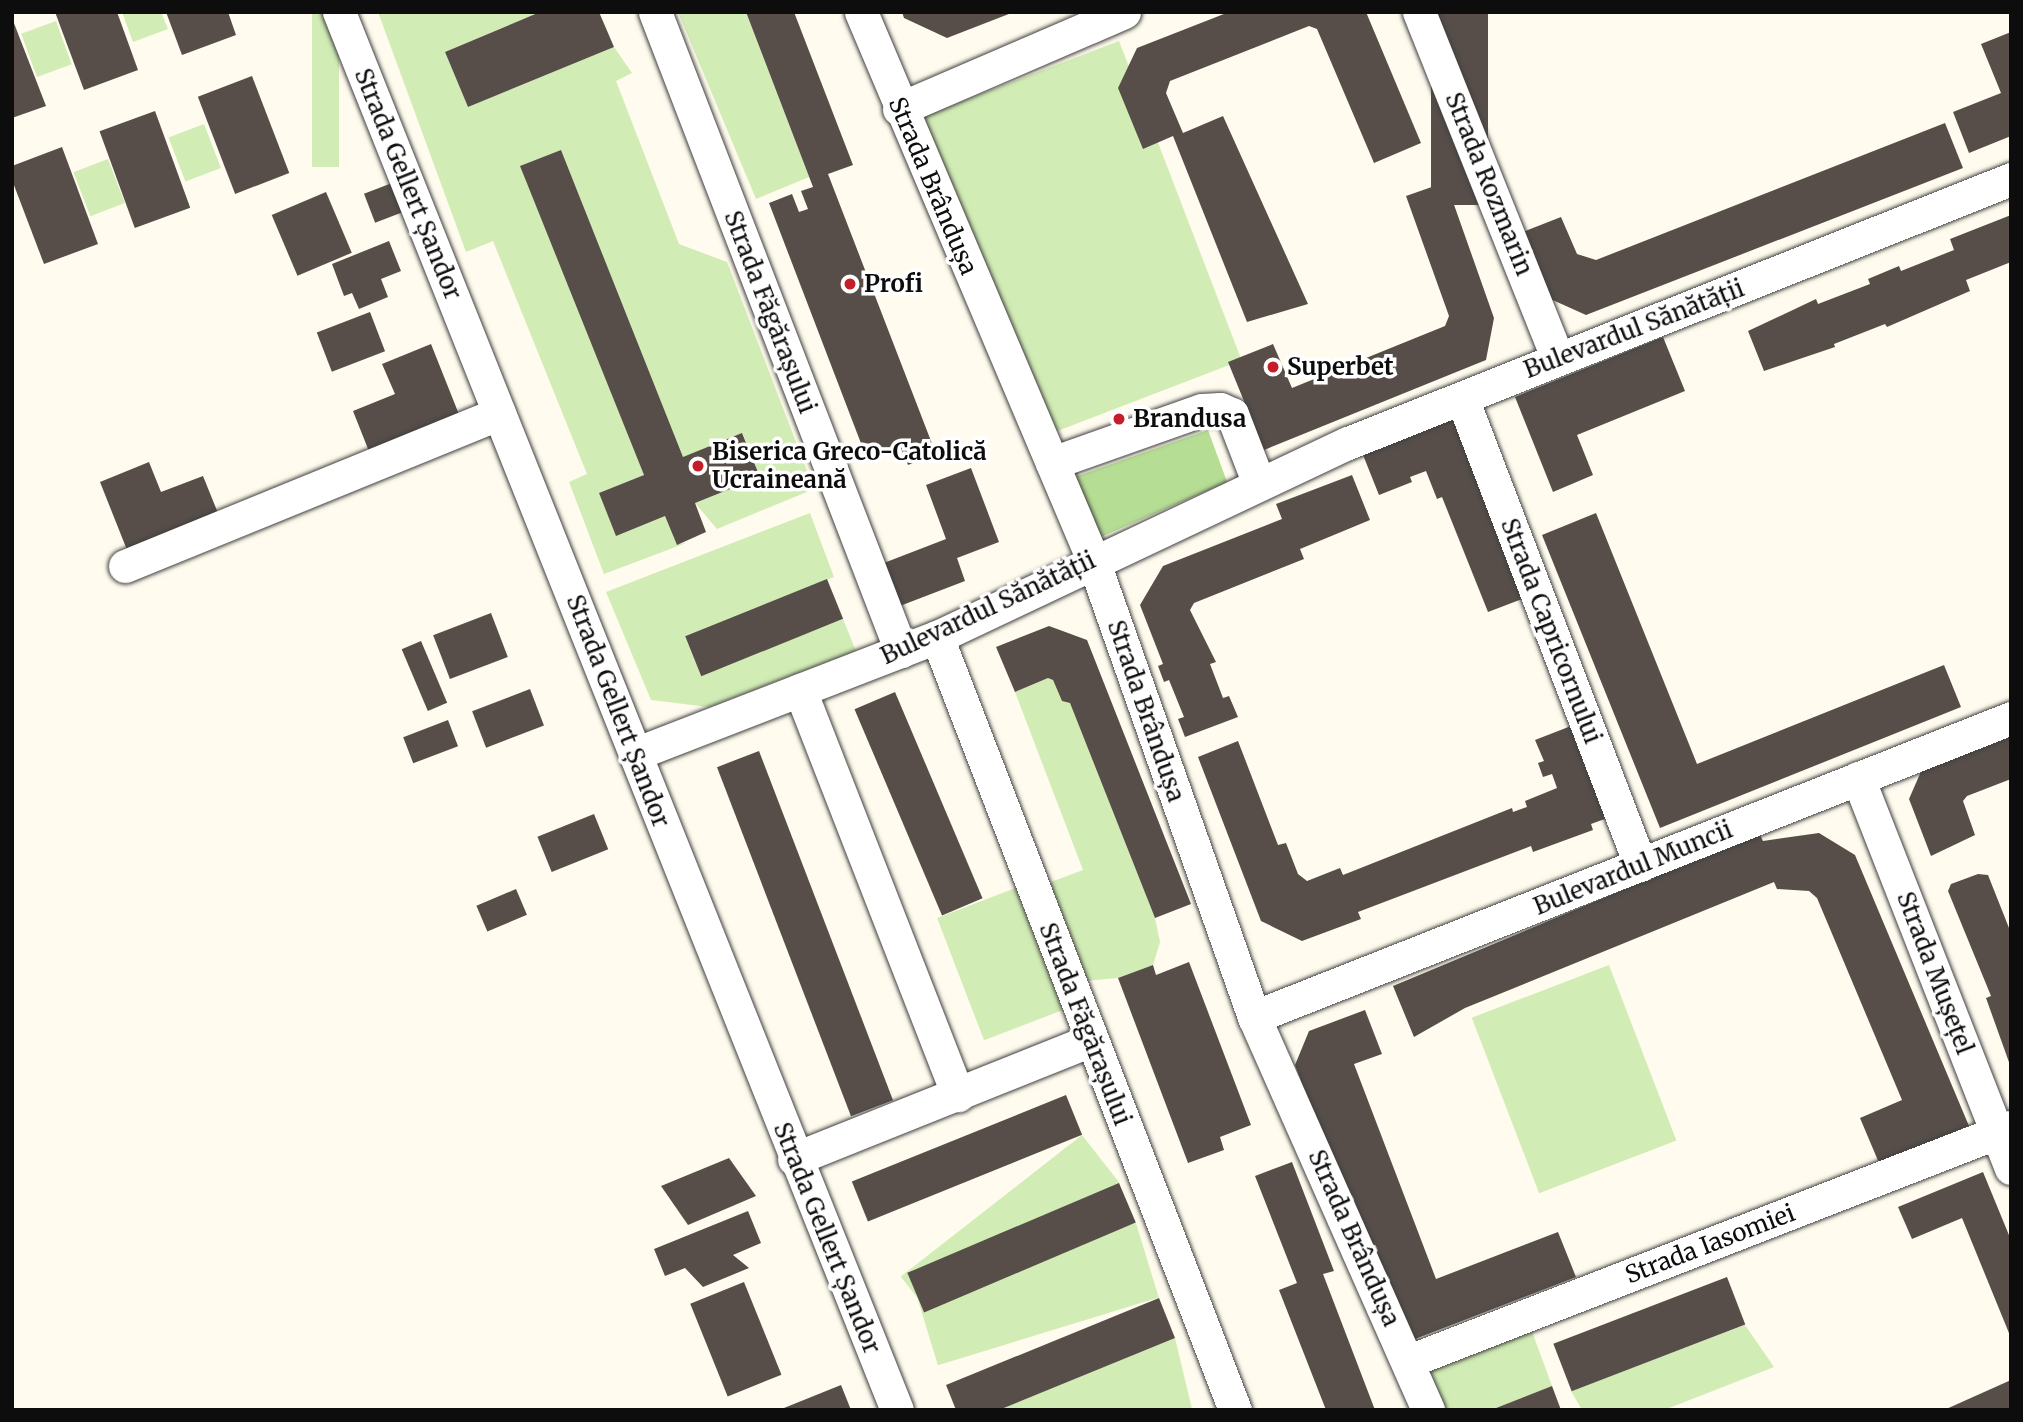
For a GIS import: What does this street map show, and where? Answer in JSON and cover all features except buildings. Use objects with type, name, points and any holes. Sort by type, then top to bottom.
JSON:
[{"type":"street","name":"Strada Gellert Șandor","points":[[339,12],[794,1159],[897,1410]]},
{"type":"street","name":"Strada Făgărașului","points":[[654,12],[901,650]]},
{"type":"street","name":"Strada Brândușa","points":[[861,12],[899,109],[1093,560],[1254,1017],[1409,1361],[1427,1410]]},
{"type":"street","points":[[899,109],[1124,12]]},
{"type":"street","name":"Strada Rozmarin","points":[[1419,12],[1557,357]]},
{"type":"street","name":"Bulevardul Sănătății","points":[[635,754],[937,637],[1093,560],[1259,484],[1557,357],[2011,179]]},
{"type":"street","name":"Strada Capricornului","points":[[1462,398],[1640,865]]},
{"type":"street","points":[[1052,463],[1202,410],[1220,409],[1232,414],[1259,484]]},
{"type":"street","points":[[125,566],[499,413]]},
{"type":"street","name":"Strada Făgărașului","points":[[937,637],[1235,1410]]},
{"type":"street","points":[[800,690],[958,1095]]},
{"type":"street","name":"Bulevardul Muncii","points":[[1254,1017],[2011,718]]},
{"type":"street","name":"Strada Mușețel","points":[[1858,778],[2004,1130],[2011,1168]]},
{"type":"street","points":[[794,1159],[1091,1040]]},
{"type":"street","name":"Strada Iasomiei","points":[[1409,1361],[2004,1130]]},
{"type":"green space","points":[[122,12],[161,12],[168,29],[133,42]]},
{"type":"green space","points":[[312,12],[339,12],[339,167],[312,167]]},
{"type":"green space","points":[[378,12],[540,12],[445,52],[468,107],[614,47],[632,73],[616,81],[679,244],[727,262],[814,489],[717,529],[695,503],[760,477],[743,434],[683,457],[561,150],[521,166],[644,475],[599,493],[616,535],[665,516],[677,544],[686,543],[604,574],[569,482],[587,474],[493,241],[466,252]]},
{"type":"green space","points":[[678,12],[746,12],[809,177],[756,199]]},
{"type":"green space","points":[[56,21],[72,64],[37,77],[21,34]]},
{"type":"green space","points":[[1119,41],[1242,360],[1042,437],[919,118]]},
{"type":"green space","points":[[204,124],[221,168],[185,181],[169,138]]},
{"type":"green space","points":[[108,159],[125,203],[90,216],[73,172]]},
{"type":"green space","points":[[1208,430],[1227,482],[1101,537],[1072,478]]},
{"type":"green space","points":[[810,513],[834,577],[685,637],[701,676],[843,619],[856,651],[709,707],[651,700],[606,592]]},
{"type":"green space","points":[[1048,678],[1053,680],[1062,701],[1070,703],[1155,918],[1160,942],[1153,965],[1118,978],[1084,981],[1048,883],[1083,870],[1015,692]]},
{"type":"green space","points":[[1023,885],[1070,1007],[984,1040],[937,918]]},
{"type":"green space","points":[[1609,965],[1676,1141],[1539,1193],[1472,1018]]},
{"type":"green space","points":[[1082,1135],[1120,1183],[938,1325],[901,1277]]},
{"type":"green space","points":[[1136,1223],[1159,1298],[938,1365],[915,1291]]},
{"type":"green space","points":[[1526,1315],[1552,1386],[1491,1410],[1445,1410],[1424,1355]]},
{"type":"green space","points":[[1745,1325],[1774,1367],[1664,1410],[1582,1410],[1571,1391]]},
{"type":"green space","points":[[1175,1338],[1192,1409],[999,1410]]},
{"type":"place","name":"Profi","points":[[850,284]]},
{"type":"place","name":"Superbet","points":[[1273,367]]},
{"type":"place","name":"Brandusa","points":[[1119,419]]},
{"type":"place","name":"Biserica Greco-Catolică Ucraineană","points":[[698,466]]}]
